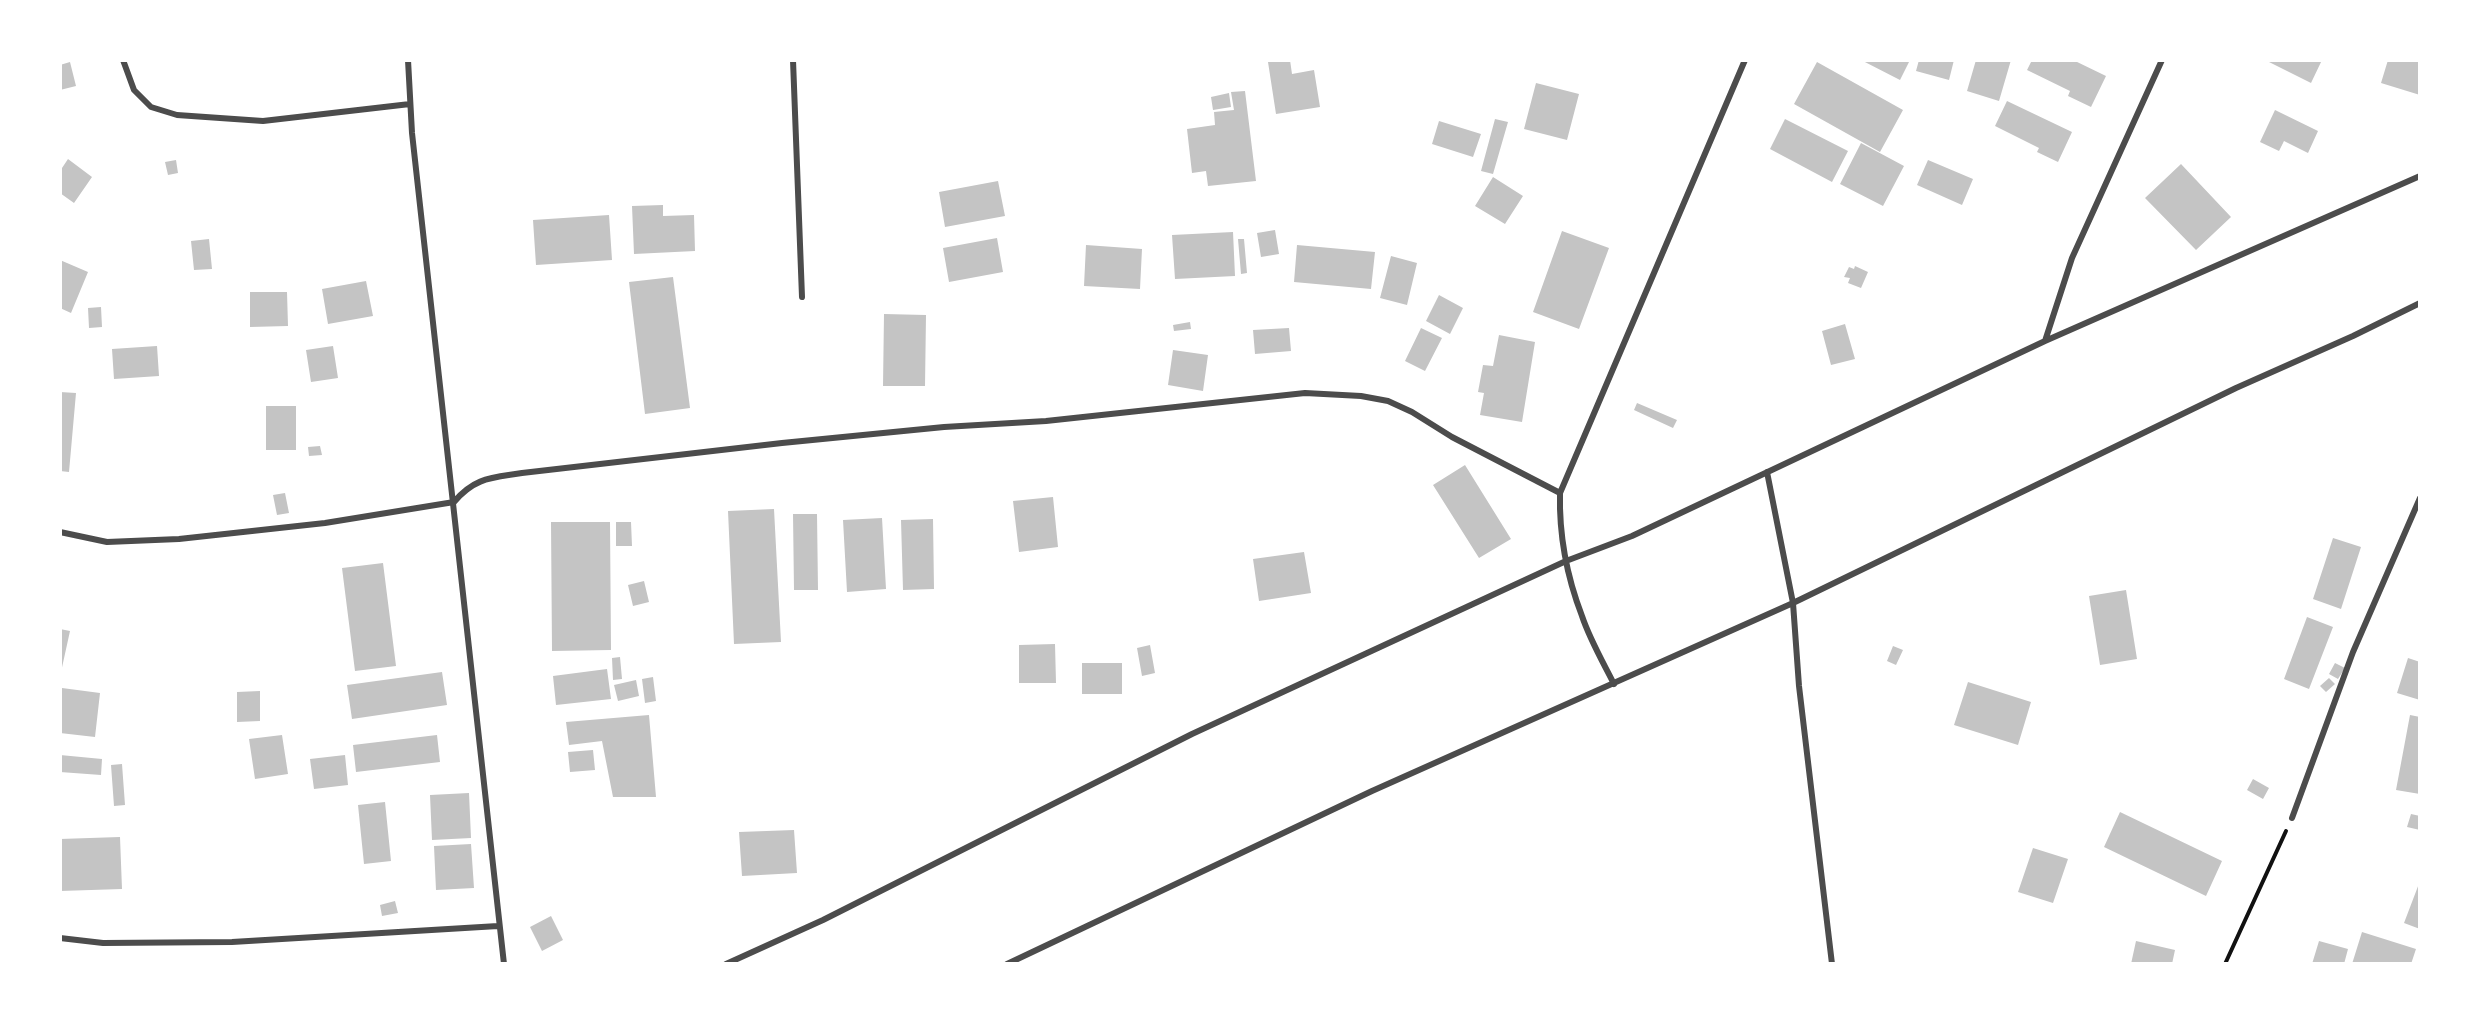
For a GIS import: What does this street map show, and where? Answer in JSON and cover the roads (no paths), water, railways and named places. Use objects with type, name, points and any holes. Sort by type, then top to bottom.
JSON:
[{"type":"street","points":[[123,60],[134,90],[151,107],[177,115],[263,121],[410,104]]},
{"type":"street","points":[[408,60],[410,104],[498,926],[504,964]]},
{"type":"street","points":[[793,60],[801,297]]},
{"type":"street","points":[[1614,684],[1582,617],[1566,561],[1559,519],[1560,493],[1745,60]]},
{"type":"street","points":[[2045,342],[2072,258],[2162,60]]},
{"type":"street","points":[[726,964],[824,920],[1192,734],[1566,561],[1632,536],[2045,342],[2420,176]]},
{"type":"street","points":[[1007,964],[1372,791],[1793,603],[2236,388],[2353,336],[2420,303]]},
{"type":"street","points":[[60,532],[107,542],[179,539],[325,523],[454,502],[466,488],[484,479],[522,473],[794,441],[944,427],[1058,420],[1305,393],[1361,396],[1388,401],[1560,493]]},
{"type":"street","points":[[1767,472],[1793,603],[1799,686],[1832,964]]},
{"type":"street","points":[[2292,818],[2353,652],[2420,498]]},
{"type":"street","points":[[60,938],[103,943],[232,942],[498,926]]}]
